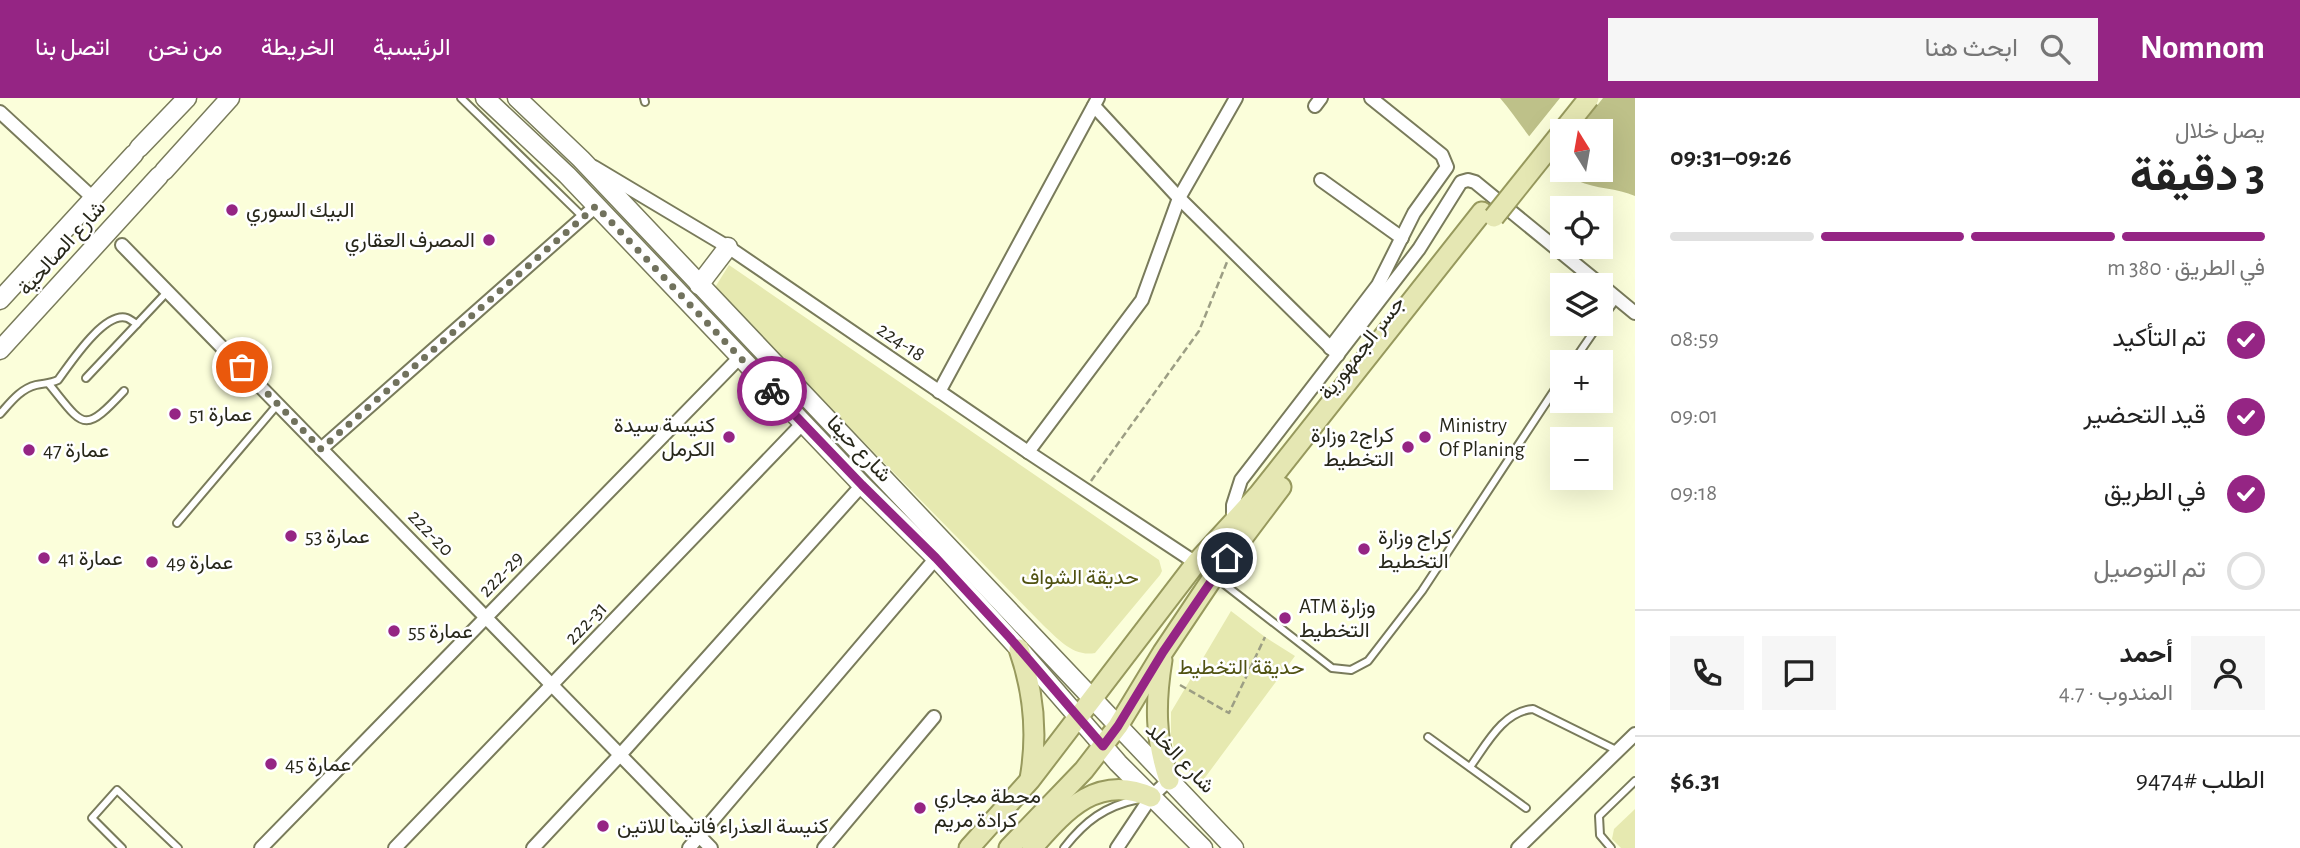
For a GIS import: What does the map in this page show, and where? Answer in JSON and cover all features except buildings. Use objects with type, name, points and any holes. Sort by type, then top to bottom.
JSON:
[{"type":"main road","name":"شارع الصالحية","points":[[0,300],[187,98]]},
{"type":"main road","name":"شارع الصالحية","points":[[0,350],[230,98]]},
{"type":"main road","name":"شارع حيفا","points":[[485,98],[590,211],[740,357],[936,558],[1078,717]]},
{"type":"main road","name":"شارع حيفا","points":[[517,98],[581,159],[1092,699]]},
{"type":"main road","name":"جسر الجمهورية","points":[[1264,499],[1488,215],[1573,98]]},
{"type":"main road","name":"جسر الجمهورية","points":[[1488,215],[1589,98]]},
{"type":"main road","points":[[699,285],[728,247]]},
{"type":"main road","points":[[969,848],[1030,780],[1196,563],[1233,522],[1264,499]]},
{"type":"main road","points":[[1009,848],[1084,770],[1118,726],[1163,652],[1264,499]]},
{"type":"main road","points":[[1019,649],[1034,710],[1030,780]]},
{"type":"main road","points":[[1163,652],[1158,693],[1158,730],[1160,754],[1169,780]]},
{"type":"main road","name":"شارع الخلد","points":[[1092,699],[1234,848]]},
{"type":"main road","points":[[1078,717],[1151,797],[1203,848]]},
{"type":"main road","points":[[1032,848],[1062,814],[1079,801],[1096,793],[1134,789],[1151,797]]},
{"type":"street","points":[[1028,452],[1142,300],[1180,198],[1236,98]]},
{"type":"street","points":[[1233,522],[1233,505],[1241,480],[1334,352],[1378,285],[1420,204],[1446,171],[1447,164],[1443,155],[1371,98]]},
{"type":"street","points":[[939,392],[1096,102],[1180,198],[1334,352]]},
{"type":"street","points":[[0,112],[93,198]]},
{"type":"street","name":"224-18","points":[[581,159],[728,247],[1196,563]]},
{"type":"street","points":[[1321,180],[1402,238]]},
{"type":"street","points":[[1334,352],[1419,249],[1458,185],[1464,181],[1471,180],[1586,273]]},
{"type":"street","points":[[321,449],[590,211]]},
{"type":"street","points":[[96,245],[109,242],[122,244],[122,216]]},
{"type":"street","name":"222-20","points":[[122,244],[711,848]]},
{"type":"street","points":[[1613,295],[1635,313]]},
{"type":"street","name":"222-29","points":[[261,848],[740,357]]},
{"type":"street","name":"222-31","points":[[395,848],[803,423]]},
{"type":"street","points":[[533,848],[621,755],[862,485]]},
{"type":"street","points":[[689,848],[936,558]]},
{"type":"street","points":[[830,846],[934,717]]},
{"type":"street","points":[[1518,848],[1635,734]]},
{"type":"street","points":[[1117,848],[1151,797],[1169,780]]},
{"type":"lane","points":[[461,98],[590,211]]},
{"type":"lane","points":[[86,378],[167,291]]},
{"type":"lane","points":[[1613,304],[1617,298]]},
{"type":"lane","points":[[0,414],[25,389],[58,380],[97,330],[107,322],[126,318],[137,324]]},
{"type":"lane","points":[[49,384],[75,416],[84,421],[95,419],[102,414],[124,391]]},
{"type":"lane","points":[[1214,576],[1332,668],[1345,671],[1363,666],[1422,591],[1550,397]]},
{"type":"lane","points":[[177,523],[278,404]]},
{"type":"lane","points":[[1469,767],[1504,721],[1522,709],[1533,709],[1618,751]]},
{"type":"lane","points":[[1428,737],[1526,808]]},
{"type":"lane","points":[[1611,848],[1600,835],[1599,816],[1635,781]]},
{"type":"lane","points":[[122,848],[92,818],[117,790],[178,848]]},
{"type":"lane","points":[[1064,848],[1098,813],[1117,804],[1151,797]]},
{"type":"path","points":[[1085,490],[1199,331],[1233,250]]},
{"type":"path","points":[[1180,685],[1229,713],[1265,637]]},
{"type":"green space","name":"حديقة الشواف","points":[[729,265],[1159,560],[1162,571],[1160,575],[1095,653],[1073,650],[1043,625],[714,289]]},
{"type":"green space","name":"حديقة التخطيط","points":[[1231,611],[1295,656],[1201,783],[1178,760],[1171,735],[1171,712]]},
{"type":"green space","points":[[1635,809],[1635,848],[1621,848],[1612,839],[1614,829]]},
{"type":"shaded area","points":[[1500,98],[1635,98],[1635,196],[1580,182],[1614,182],[1614,119],[1550,119],[1550,161]]},
{"type":"pier","points":[[1560,98],[1603,98],[1586,119],[1550,119],[1549,165],[1527,139]]},
{"type":"way so far","points":[[242,367],[321,449],[596,206],[772,391]]},
{"type":"place","name":"البيك السوري","points":[[232,210]]},
{"type":"place","name":"المصرف العقاري","points":[[489,240]]},
{"type":"place","name":"عمارة 51","points":[[175,414]]},
{"type":"place","name":"كنيسة سيدة الكرمل","points":[[729,437]]},
{"type":"place","name":"Ministry Of Planing","points":[[1425,437]]},
{"type":"place","name":"كراج2 وزارة التخطيط","points":[[1408,447]]},
{"type":"place","name":"عمارة 47","points":[[29,450]]},
{"type":"place","name":"عمارة 53","points":[[291,536]]},
{"type":"place","name":"كراج وزارة التخطيط","points":[[1364,549]]},
{"type":"place","name":"عمارة 41","points":[[44,558]]},
{"type":"place","name":"عمارة 49","points":[[152,562]]},
{"type":"place","name":"ATM وزارة التخطيط","points":[[1285,618]]},
{"type":"place","name":"عمارة 55","points":[[394,631]]},
{"type":"place","name":"عمارة 45","points":[[271,764]]},
{"type":"place","name":"محطة مجاري كرادة مريم","points":[[920,808]]},
{"type":"place","name":"كنيسة العذراء فاتيما للاتين","points":[[603,826]]},
{"type":"route","points":[[772,391],[936,558],[1010,638],[1103,746],[1227,558]]}]
